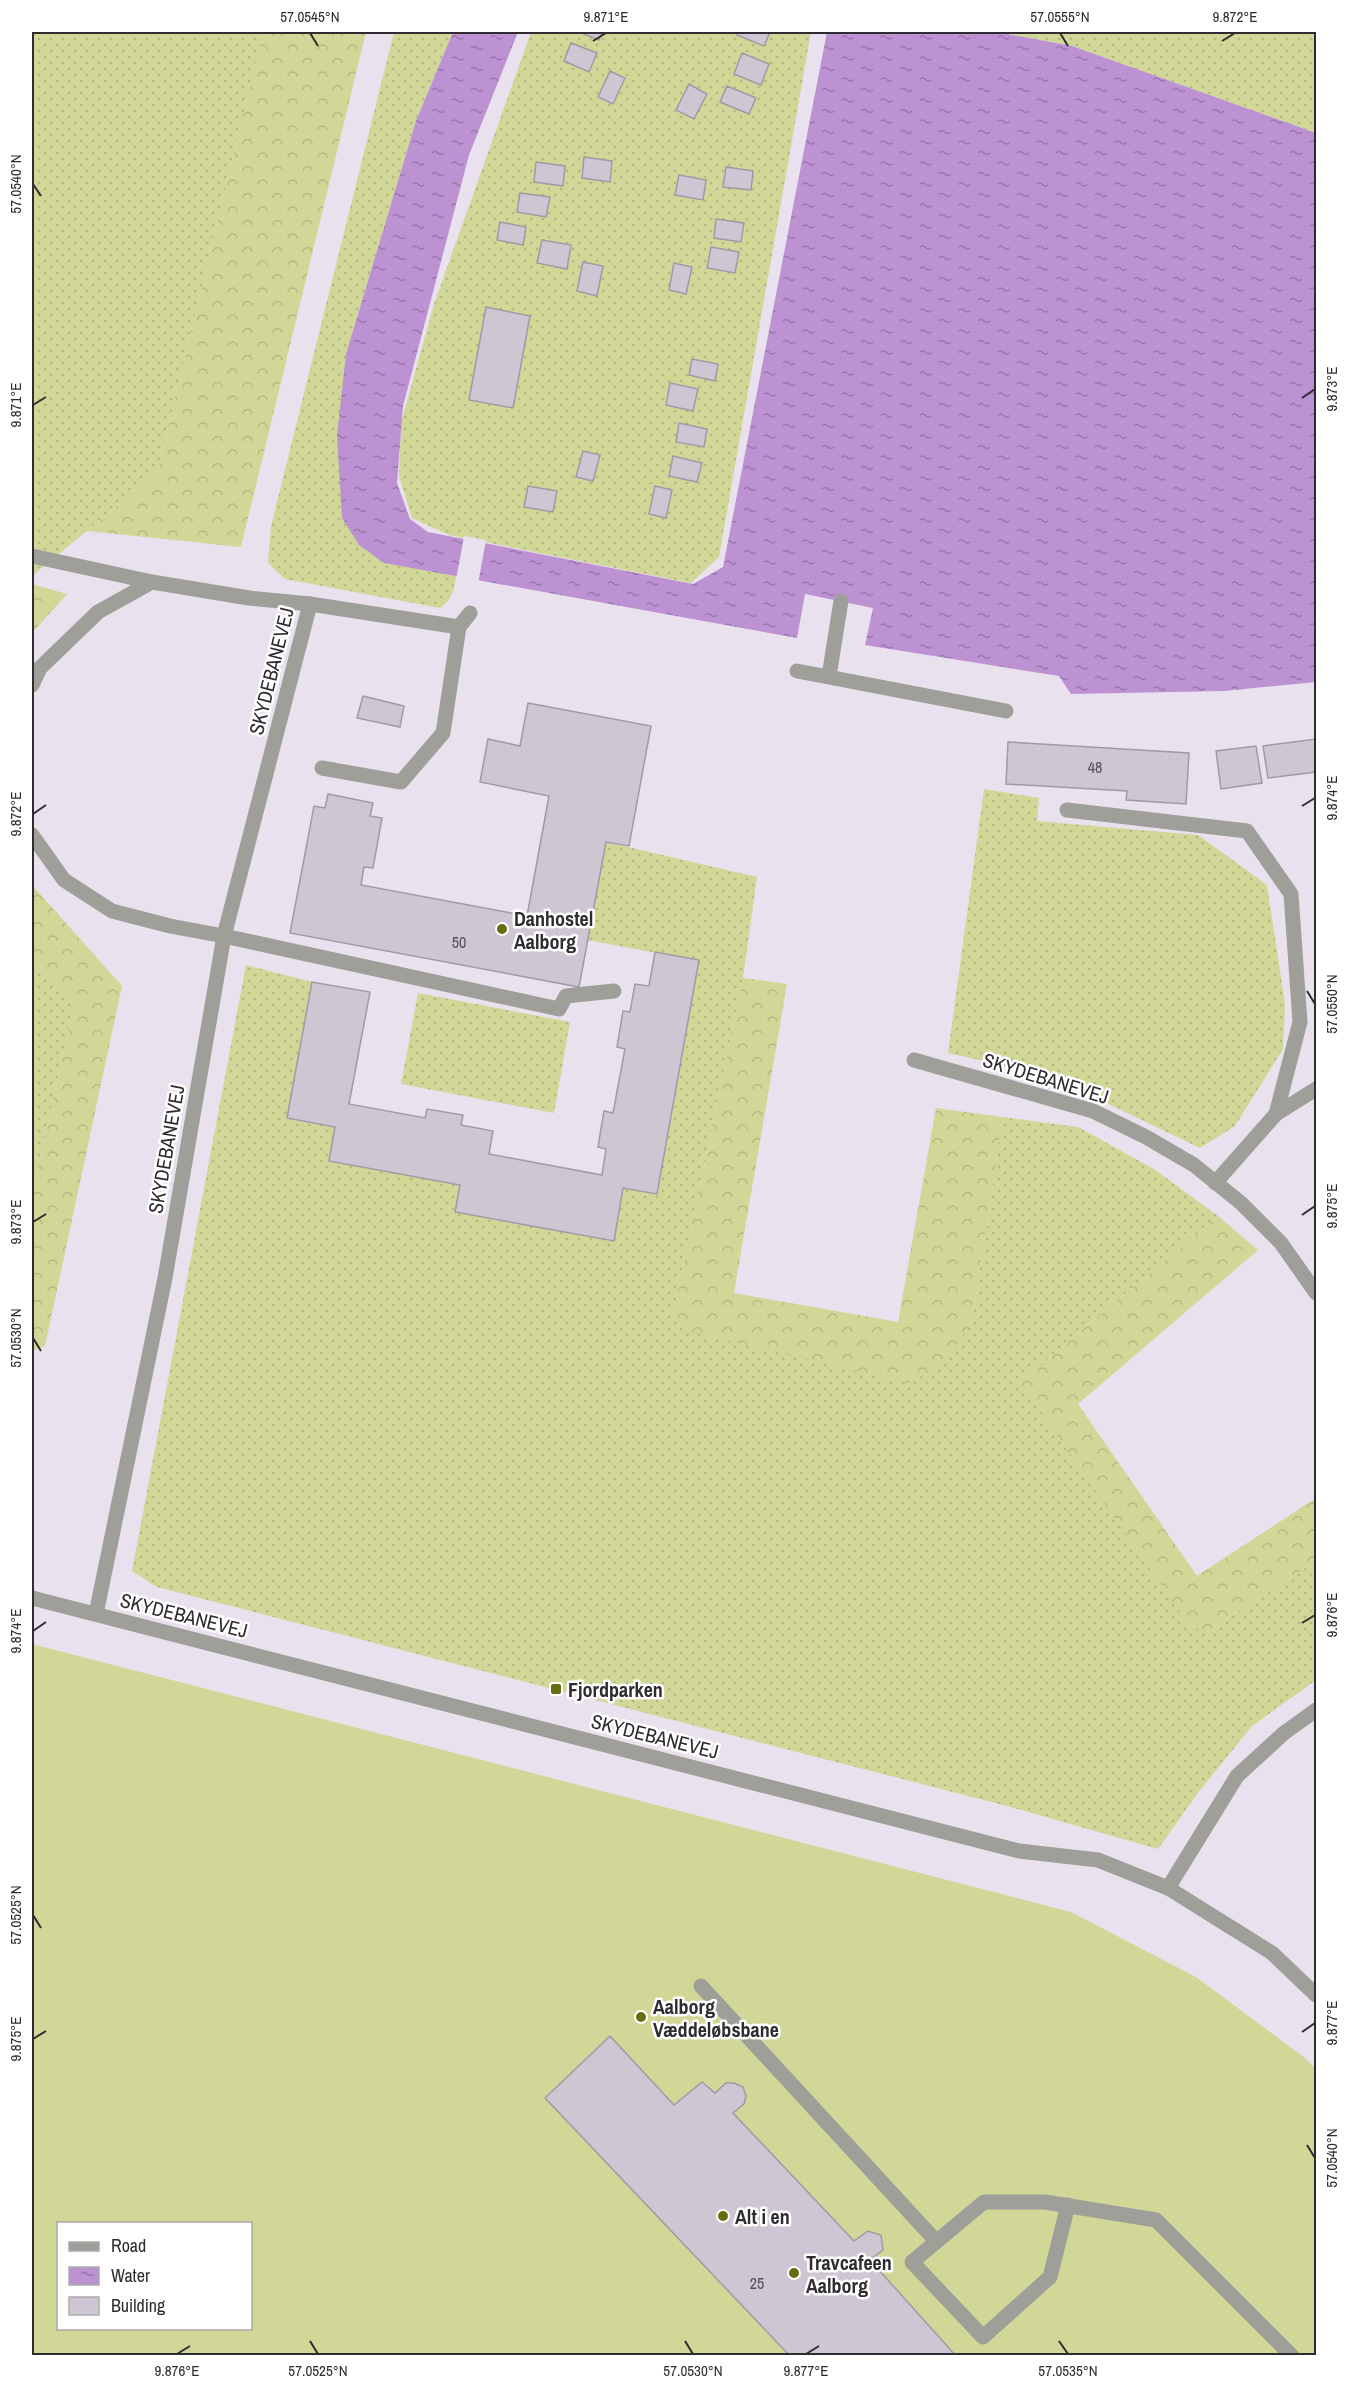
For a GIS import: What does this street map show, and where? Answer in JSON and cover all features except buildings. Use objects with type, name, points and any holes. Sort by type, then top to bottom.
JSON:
[{"type":"street","name":"SKYDEBANEVEJ","points":[[32,556],[152,582],[249,598],[310,604],[224,936],[165,1278],[96,1614]]},
{"type":"street","points":[[32,685],[40,668],[98,612],[152,582]]},
{"type":"street","points":[[829,676],[842,601]]},
{"type":"street","points":[[310,604],[459,627]]},
{"type":"street","points":[[322,768],[401,782],[443,733],[459,627],[470,613]]},
{"type":"street","points":[[797,670],[1005,711]]},
{"type":"street","points":[[1067,810],[1247,831],[1291,894],[1300,1022],[1276,1114]]},
{"type":"street","points":[[32,835],[63,879],[112,911],[170,926],[559,1009],[566,996],[615,992]]},
{"type":"street","name":"SKYDEBANEVEJ","points":[[914,1060],[1093,1112],[1146,1137],[1194,1165],[1241,1203],[1281,1243],[1317,1293]]},
{"type":"street","points":[[1215,1183],[1276,1114],[1317,1089]]},
{"type":"street","name":"SKYDEBANEVEJ","points":[[32,1598],[1020,1851],[1098,1860],[1168,1888],[1272,1953],[1317,1995]]},
{"type":"street","points":[[1168,1888],[1237,1776],[1284,1733],[1317,1710]]},
{"type":"street","points":[[700,1986],[936,2241]]},
{"type":"street","points":[[1068,2205],[1050,2277],[983,2337],[912,2262],[984,2202],[1045,2202],[1068,2205],[1156,2220],[1292,2355]]},
{"type":"green space","points":[[32,32],[263,32],[157,473],[32,576]]},
{"type":"green space","points":[[263,32],[366,32],[241,547],[87,531],[157,473]]},
{"type":"green space","points":[[394,32],[453,32],[416,121],[346,354],[384,563],[456,576],[452,594],[440,608],[285,579],[268,563],[271,526]]},
{"type":"green space","points":[[531,32],[811,32],[719,557],[691,583],[449,535],[412,518],[399,476],[401,423],[434,304]]},
{"type":"green space","points":[[998,32],[1316,32],[1316,133],[1072,46]]},
{"type":"green space","points":[[32,584],[67,594],[32,633]]},
{"type":"green space","points":[[984,789],[1039,798],[1037,821],[1198,835],[1267,885],[1285,1004],[1283,1049],[1235,1126],[1200,1148],[1050,1076],[948,1053]]},
{"type":"green space","points":[[606,842],[757,877],[743,978],[673,1315],[683,1330],[972,1322],[1003,1117],[1078,1127],[1154,1169],[1218,1216],[1020,1382],[1209,1630],[1316,1561],[1316,1680],[1252,1726],[1197,1794],[1158,1849],[1007,1806],[157,1587],[132,1571],[246,965],[312,982],[287,1118],[335,1127],[329,1161],[460,1185],[455,1211],[614,1240],[623,1188],[657,1194],[699,961],[587,940]]},
{"type":"green space","points":[[32,885],[122,986],[45,1346],[32,1351],[32,1196],[74,1006],[32,957]]},
{"type":"green space","points":[[32,957],[74,1006],[32,1196]]},
{"type":"green space","points":[[743,978],[787,984],[734,1293],[898,1322],[936,1108],[1003,1117],[972,1322],[943,1366],[907,1383],[683,1330],[673,1315]]},
{"type":"green space","points":[[418,993],[570,1022],[554,1113],[401,1084]]},
{"type":"green space","points":[[1218,1216],[1258,1250],[1078,1404],[1197,1576],[1316,1498],[1316,1561],[1209,1630],[1191,1628],[1020,1382]]},
{"type":"green space","name":"Aalborg Væddeløbsbane","points":[[32,1644],[1071,1912],[1196,1977],[1305,2058],[1316,2069],[1316,2355],[32,2355]]},
{"type":"water","points":[[453,32],[518,32],[469,155],[403,406],[397,483],[410,519],[428,532],[693,584],[723,567],[827,32],[997,32],[1072,46],[1316,133],[1316,682],[1224,691],[1071,694],[1059,676],[865,645],[873,608],[805,594],[797,638],[384,563],[359,545],[342,518],[337,435],[346,354],[416,121]]},
{"type":"pier","points":[[464,536],[486,540],[478,584],[456,580]]},
{"type":"place","name":"Danhostel Aalborg","points":[[502,929]]},
{"type":"place","name":"Fjordparken","points":[[556,1689]]},
{"type":"place","name":"Aalborg Væddeløbsbane","points":[[641,2017]]},
{"type":"place","name":"Alt i en","points":[[723,2216]]},
{"type":"place","name":"Travcafeen Aalborg","points":[[794,2273]]}]
